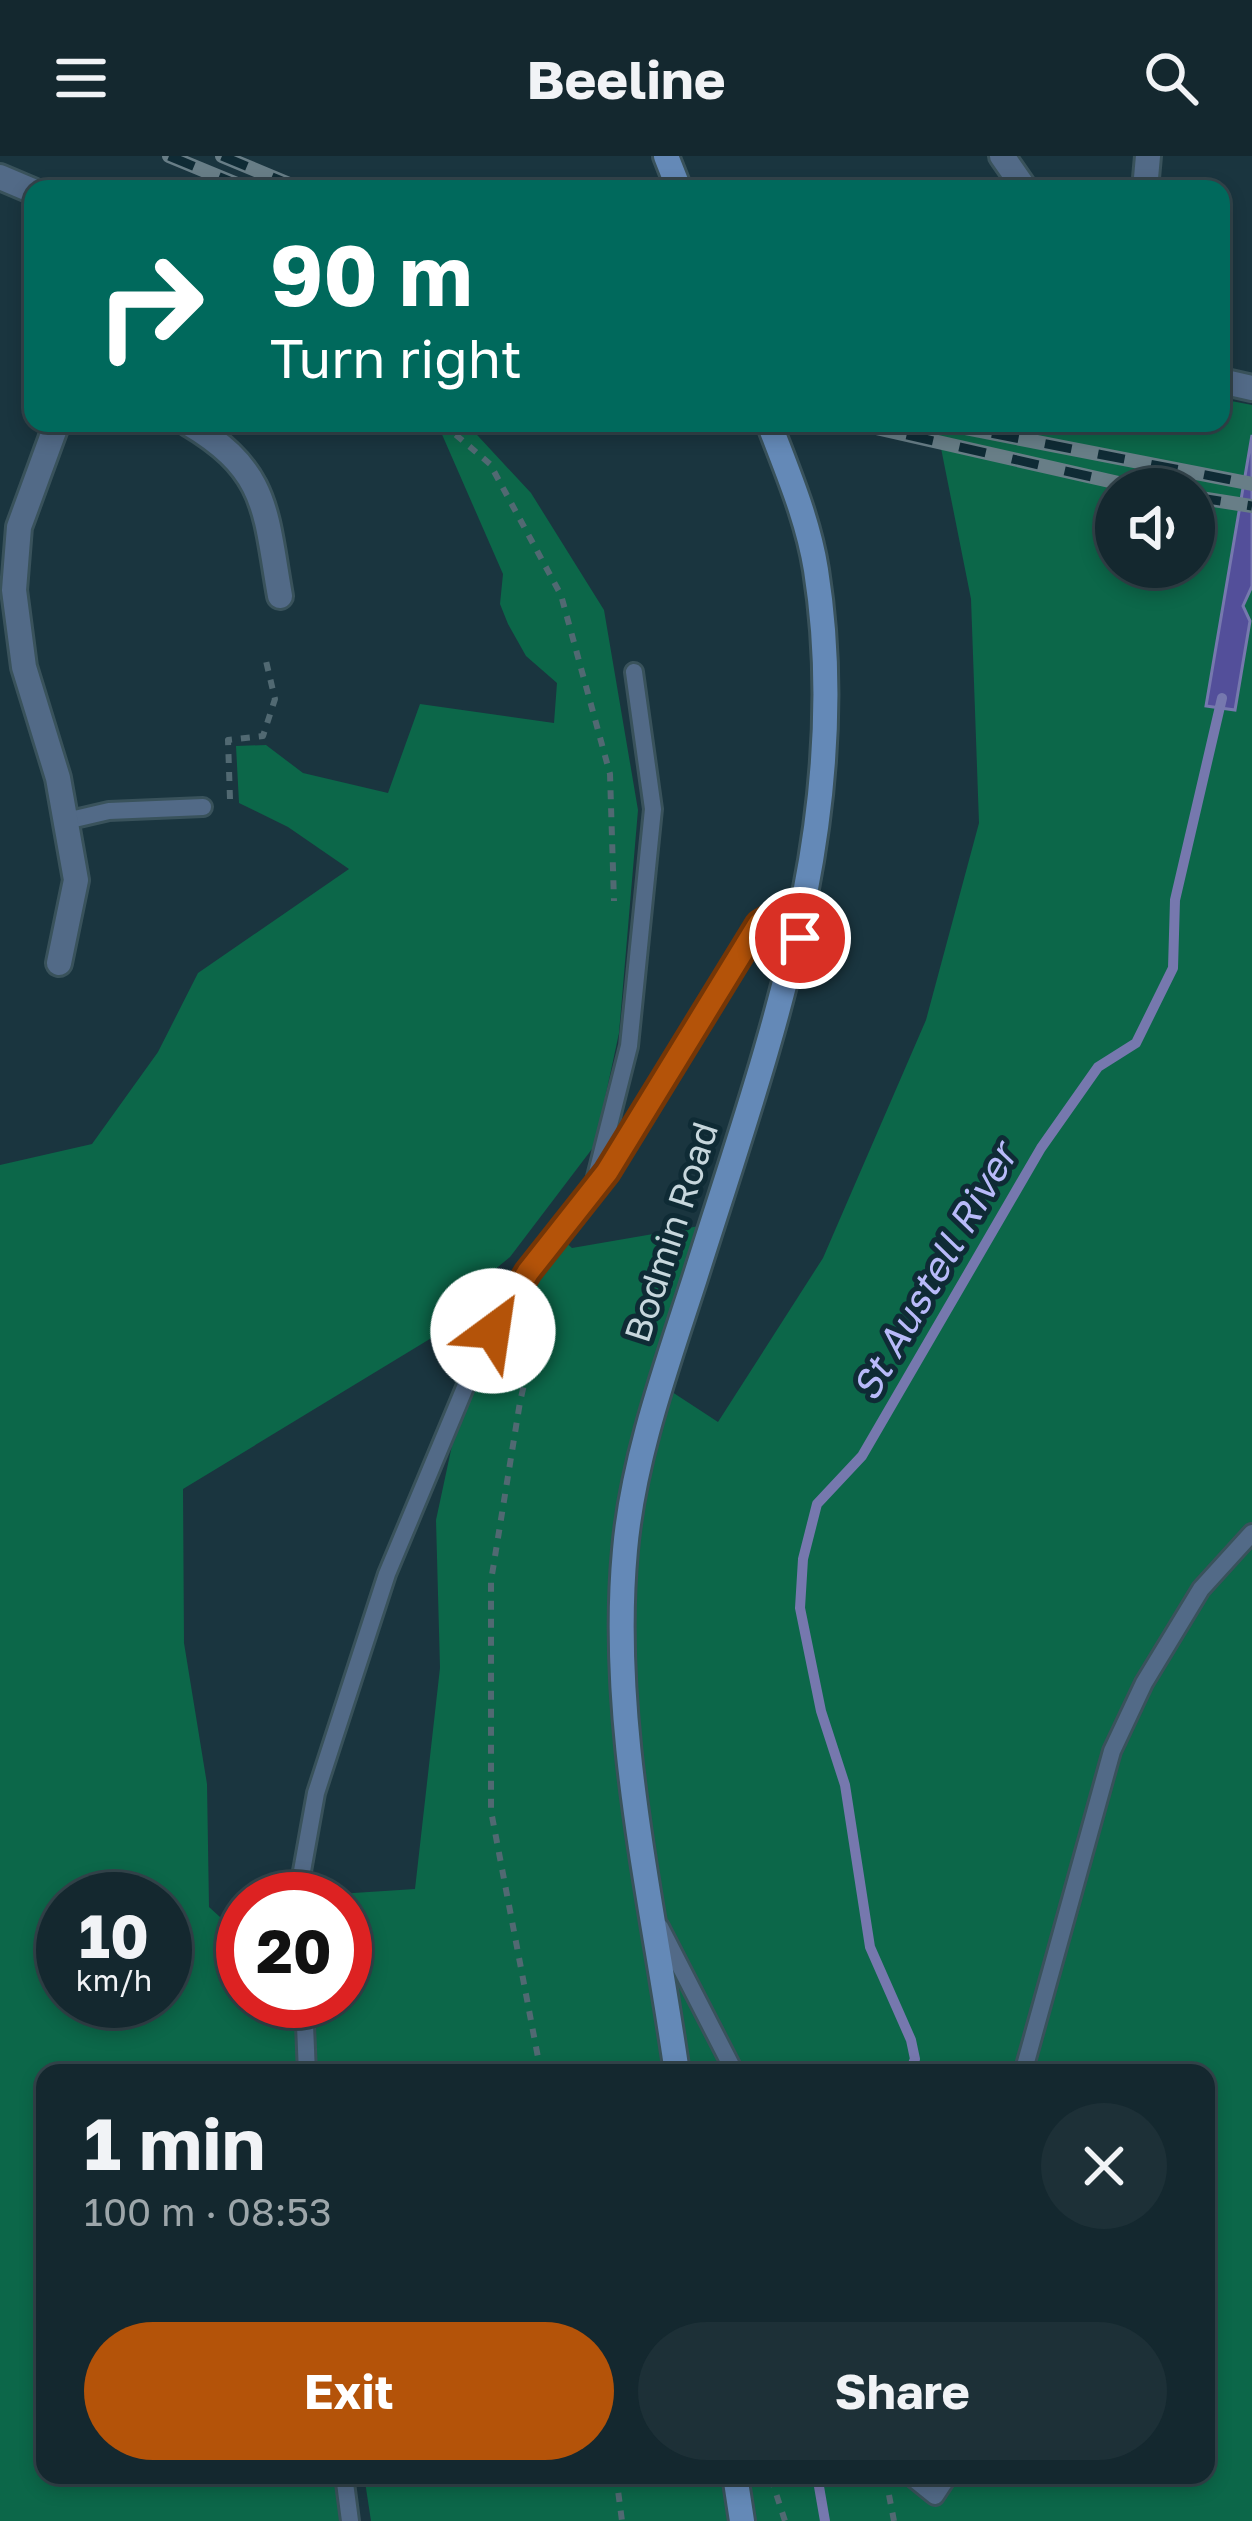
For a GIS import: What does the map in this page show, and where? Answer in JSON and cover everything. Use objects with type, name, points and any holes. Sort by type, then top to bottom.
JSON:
[{"type":"main road","name":"Bodmin Road","points":[[675,2064],[625,1708],[625,1549],[657,1396],[803,922],[822,817],[824,660],[816,568],[772,432]]},
{"type":"main road","points":[[736,2484],[742,2521]]},
{"type":"street","points":[[53,432],[19,526],[14,590],[24,667],[66,821],[76,880],[59,963]]},
{"type":"street","points":[[203,432],[220,442],[257,482],[280,596]]},
{"type":"lane","points":[[593,1189],[629,1046],[653,809],[634,672]]},
{"type":"lane","points":[[66,821],[109,811],[203,807]]},
{"type":"lane","points":[[302,1872],[316,1793],[395,1552],[476,1360],[528,1272],[593,1189],[759,924],[774,915],[803,922]]},
{"type":"lane","points":[[1025,2064],[1112,1751],[1144,1683],[1202,1589],[1252,1533]]},
{"type":"lane","points":[[654,1916],[730,2064]]},
{"type":"lane","points":[[305,2028],[307,2064]]},
{"type":"lane","points":[[345,2484],[350,2521]]},
{"type":"lane","points":[[920,2484],[935,2496],[943,2484]]},
{"type":"path","points":[[453,432],[490,464],[561,595],[610,774],[614,916]]},
{"type":"path","points":[[230,799],[228,740],[263,736],[275,699],[266,661]]},
{"type":"path","points":[[520,1402],[491,1581],[490,1810],[539,2064]]},
{"type":"path","points":[[617,2484],[622,2521]]},
{"type":"path","points":[[773,2484],[785,2521]]},
{"type":"path","points":[[887,2488],[894,2521]]},
{"type":"green space","points":[[1230,401],[1252,405],[1252,2521],[371,2521],[365,2484],[1215,2484],[1215,2064],[308,2064],[303,2028],[372,2028],[372,1892],[415,1889],[440,1668],[436,1520],[472,1352],[552,1230],[572,1248],[717,1223],[666,1388],[718,1422],[823,1258],[926,1020],[979,823],[971,599],[938,432],[1230,432]]},
{"type":"green space","points":[[441,432],[474,432],[531,493],[604,610],[638,810],[619,1033],[595,1145],[510,1257],[487,1276],[471,1314],[183,1489],[184,1643],[207,1784],[209,1907],[216,1913],[216,2028],[295,2028],[297,2064],[36,2064],[36,2484],[335,2484],[341,2521],[0,2521],[0,1165],[92,1144],[158,1052],[198,973],[349,869],[288,827],[239,803],[236,746],[266,745],[303,773],[388,793],[420,704],[554,723],[557,683],[526,656],[500,604],[503,574]]},
{"type":"shaded area","points":[[1252,435],[1252,586],[1243,606],[1250,621],[1235,710],[1206,706]]},
{"type":"waterway","name":"St Austell River","points":[[913,2064],[911,2040],[870,1947],[845,1785],[821,1711],[800,1608],[803,1559],[817,1504],[862,1456],[1041,1148],[1098,1067],[1136,1043],[1173,968],[1175,900],[1222,698]]},
{"type":"waterway","name":"St Austell River","points":[[819,2484],[825,2521]]},
{"type":"railway","points":[[169,156],[227,180]]},
{"type":"railway","points":[[222,156],[279,180]]},
{"type":"railway","points":[[894,432],[1095,478]]},
{"type":"railway","points":[[985,432],[1252,484]]},
{"type":"railway","points":[[1215,500],[1252,506]]},
{"type":"route","points":[[493,1331],[528,1272],[607,1172],[759,924],[774,915],[803,922],[800,938]]}]
